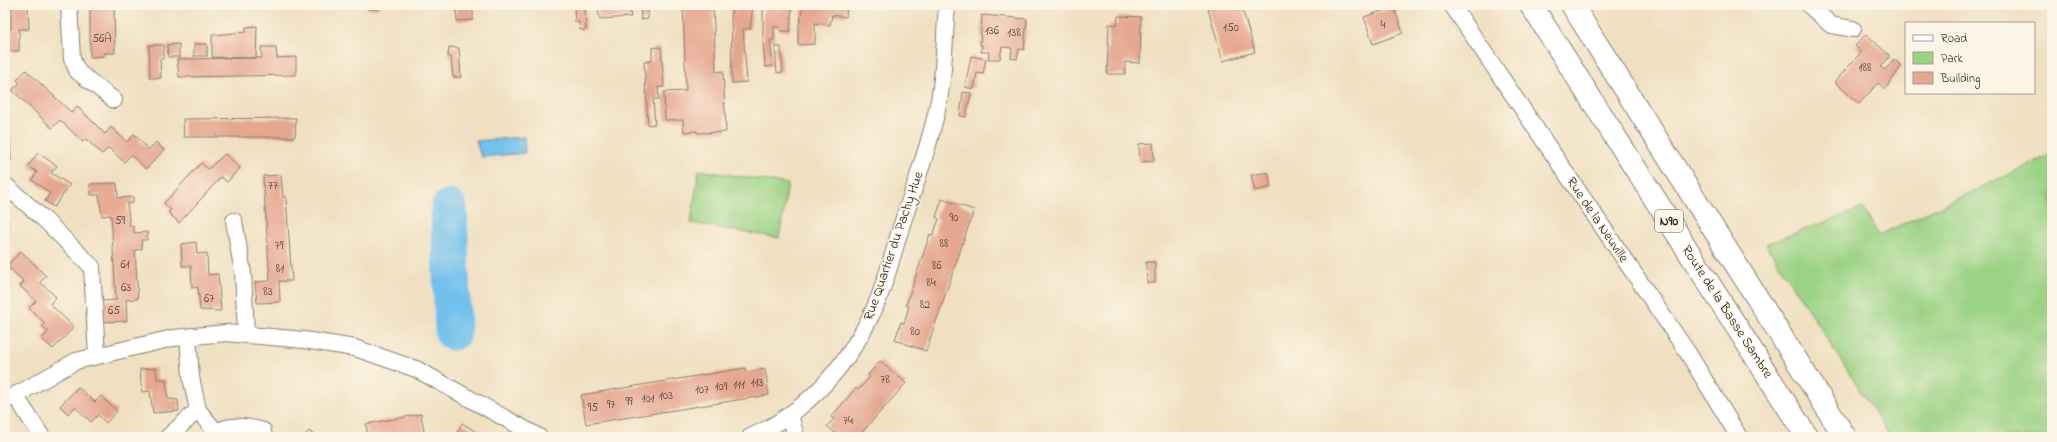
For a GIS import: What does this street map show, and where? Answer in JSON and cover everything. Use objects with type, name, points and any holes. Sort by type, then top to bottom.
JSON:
[{"type":"highway","name":"Route de la Basse Sambre","points":[[1531,5],[1807,437]]},
{"type":"highway","name":"N90","points":[[1572,5],[1845,437]]},
{"type":"street","points":[[69,5],[72,59],[78,72],[114,100]]},
{"type":"street","name":"Rue Quartier du Pachy Hue","points":[[750,437],[764,431],[806,404],[848,357],[861,336],[876,305],[925,157],[939,104],[947,5]]},
{"type":"street","name":"Rue de la Neuville","points":[[1452,5],[1688,353],[1738,437]]},
{"type":"street","points":[[1809,5],[1831,25],[1853,29]]},
{"type":"street","points":[[5,185],[45,220],[92,267],[97,356]]},
{"type":"street","points":[[234,221],[243,273],[246,334]]},
{"type":"street","points":[[42,437],[10,398],[76,361],[173,338],[226,333],[304,340],[355,348],[416,369],[539,437]]},
{"type":"street","points":[[188,337],[191,377],[198,410],[216,435],[226,427],[244,426],[262,431],[264,437]]},
{"type":"street","points":[[168,437],[198,410]]},
{"type":"street","points":[[790,414],[796,437]]},
{"type":"green space","points":[[2052,154],[2052,437],[1890,437],[1766,244],[1863,208],[1879,235]]},
{"type":"green space","points":[[699,170],[788,184],[779,238],[691,223]]},
{"type":"water","points":[[524,137],[525,153],[481,157],[476,141]]},
{"type":"building","points":[[28,5],[29,29],[19,29],[19,51],[5,51],[5,29],[11,29],[11,7]]},
{"type":"building","points":[[90,5],[114,5],[115,53],[104,53],[104,56],[90,57]]},
{"type":"building","points":[[368,5],[379,5],[379,9],[368,9]]},
{"type":"building","points":[[456,5],[473,5],[473,20],[457,21]]},
{"type":"building","points":[[574,5],[585,5],[586,30],[580,30],[579,22],[575,22]]},
{"type":"building","points":[[597,5],[633,5],[633,9],[630,9],[631,17],[600,19]]},
{"type":"building","points":[[640,5],[648,5],[648,19],[641,20]]},
{"type":"building","points":[[683,5],[713,5],[716,72],[723,71],[726,132],[684,132],[683,120],[665,120],[664,92],[686,91]]},
{"type":"building","points":[[731,5],[753,5],[750,29],[743,29],[747,82],[732,83]]},
{"type":"building","points":[[763,5],[796,5],[796,7],[792,7],[790,31],[780,31],[780,27],[774,27],[774,40],[770,40],[773,66],[765,67],[763,41]]},
{"type":"building","points":[[803,5],[847,5],[846,17],[832,15],[830,25],[815,23],[815,44],[798,45],[798,31]]},
{"type":"building","points":[[1207,5],[1241,5],[1255,52],[1223,61]]},
{"type":"building","points":[[1394,7],[1403,33],[1373,44],[1364,17]]},
{"type":"building","points":[[982,15],[1027,19],[1024,50],[1019,49],[1017,59],[1011,58],[1012,48],[1002,47],[1000,59],[988,59],[989,52],[981,52]]},
{"type":"building","points":[[1118,16],[1141,17],[1140,63],[1125,62],[1125,74],[1107,74],[1109,24],[1117,25]]},
{"type":"building","points":[[257,26],[256,58],[212,57],[212,35],[246,32],[246,27]]},
{"type":"building","points":[[1866,34],[1890,56],[1881,67],[1885,70],[1894,59],[1902,66],[1885,89],[1878,83],[1859,104],[1835,82],[1861,52],[1855,46]]},
{"type":"building","points":[[179,44],[179,57],[168,57],[167,45]]},
{"type":"building","points":[[194,44],[207,44],[207,56],[194,56]]},
{"type":"building","points":[[149,45],[164,45],[164,58],[160,59],[161,78],[150,78]]},
{"type":"building","points":[[261,47],[276,47],[277,58],[296,57],[296,75],[179,77],[177,59],[262,58]]},
{"type":"building","points":[[449,47],[459,48],[461,77],[453,77],[451,57],[448,57]]},
{"type":"building","points":[[661,47],[664,87],[658,87],[659,99],[653,99],[655,124],[648,125],[644,62],[652,61],[652,48]]},
{"type":"building","points":[[775,47],[781,47],[783,72],[777,73]]},
{"type":"building","points":[[971,56],[986,59],[983,74],[977,73],[974,89],[965,87]]},
{"type":"building","points":[[26,70],[72,113],[77,106],[105,134],[111,127],[127,142],[134,134],[149,150],[156,142],[164,150],[146,169],[131,155],[124,162],[109,148],[102,154],[86,139],[83,142],[60,120],[52,128],[12,90],[20,83],[17,80]]},
{"type":"building","points":[[963,92],[971,93],[966,117],[960,116]]},
{"type":"building","points":[[296,118],[295,137],[184,137],[183,119]]},
{"type":"building","points":[[10,138],[11,161],[5,161],[5,139]]},
{"type":"building","points":[[1153,143],[1154,161],[1140,162],[1139,144]]},
{"type":"building","points":[[38,153],[57,166],[51,173],[70,185],[54,207],[45,201],[50,193],[32,180],[37,172],[28,166]]},
{"type":"building","points":[[225,154],[240,168],[227,182],[221,177],[179,223],[168,212],[171,210],[164,203],[201,163],[208,169]]},
{"type":"building","points":[[1268,172],[1271,187],[1255,191],[1251,175]]},
{"type":"building","points":[[281,175],[283,197],[286,197],[292,281],[279,281],[280,302],[257,303],[255,282],[270,281],[263,176]]},
{"type":"building","points":[[117,183],[118,198],[133,197],[133,203],[127,204],[130,226],[133,226],[134,233],[147,232],[147,240],[141,240],[142,249],[135,250],[138,299],[126,300],[127,321],[103,322],[102,301],[116,300],[111,215],[102,216],[99,195],[91,195],[90,184]]},
{"type":"building","points":[[942,199],[974,210],[926,351],[895,340],[901,322],[904,323],[909,306],[906,305],[930,234],[933,235],[939,219],[936,217]]},
{"type":"building","points":[[5,217],[8,217],[9,234],[5,234]]},
{"type":"building","points":[[196,242],[197,254],[207,253],[208,275],[218,274],[221,311],[200,310],[198,287],[192,288],[191,266],[182,266],[181,244]]},
{"type":"building","points":[[21,251],[46,276],[40,282],[56,297],[50,304],[74,327],[53,349],[42,339],[48,331],[42,326],[45,323],[29,308],[36,301],[20,286],[24,282],[7,266]]},
{"type":"building","points":[[1146,262],[1155,262],[1155,283],[1147,283]]},
{"type":"building","points":[[880,361],[906,383],[858,437],[840,437],[827,426],[834,419],[831,417],[856,388],[858,390],[870,377],[868,375]]},
{"type":"building","points":[[156,368],[157,379],[166,379],[168,399],[178,400],[179,411],[153,413],[150,391],[142,392],[140,369]]},
{"type":"building","points":[[745,368],[746,372],[765,369],[769,395],[586,424],[581,395]]},
{"type":"building","points":[[78,387],[95,402],[101,396],[117,411],[106,423],[98,415],[91,422],[75,407],[68,414],[60,406]]},
{"type":"building","points":[[421,414],[425,437],[368,437],[366,424]]},
{"type":"building","points":[[462,423],[478,433],[477,436],[479,437],[454,437]]},
{"type":"building","points":[[309,431],[316,437],[303,437]]},
{"type":"waterway","points":[[449,208],[453,332]]}]
